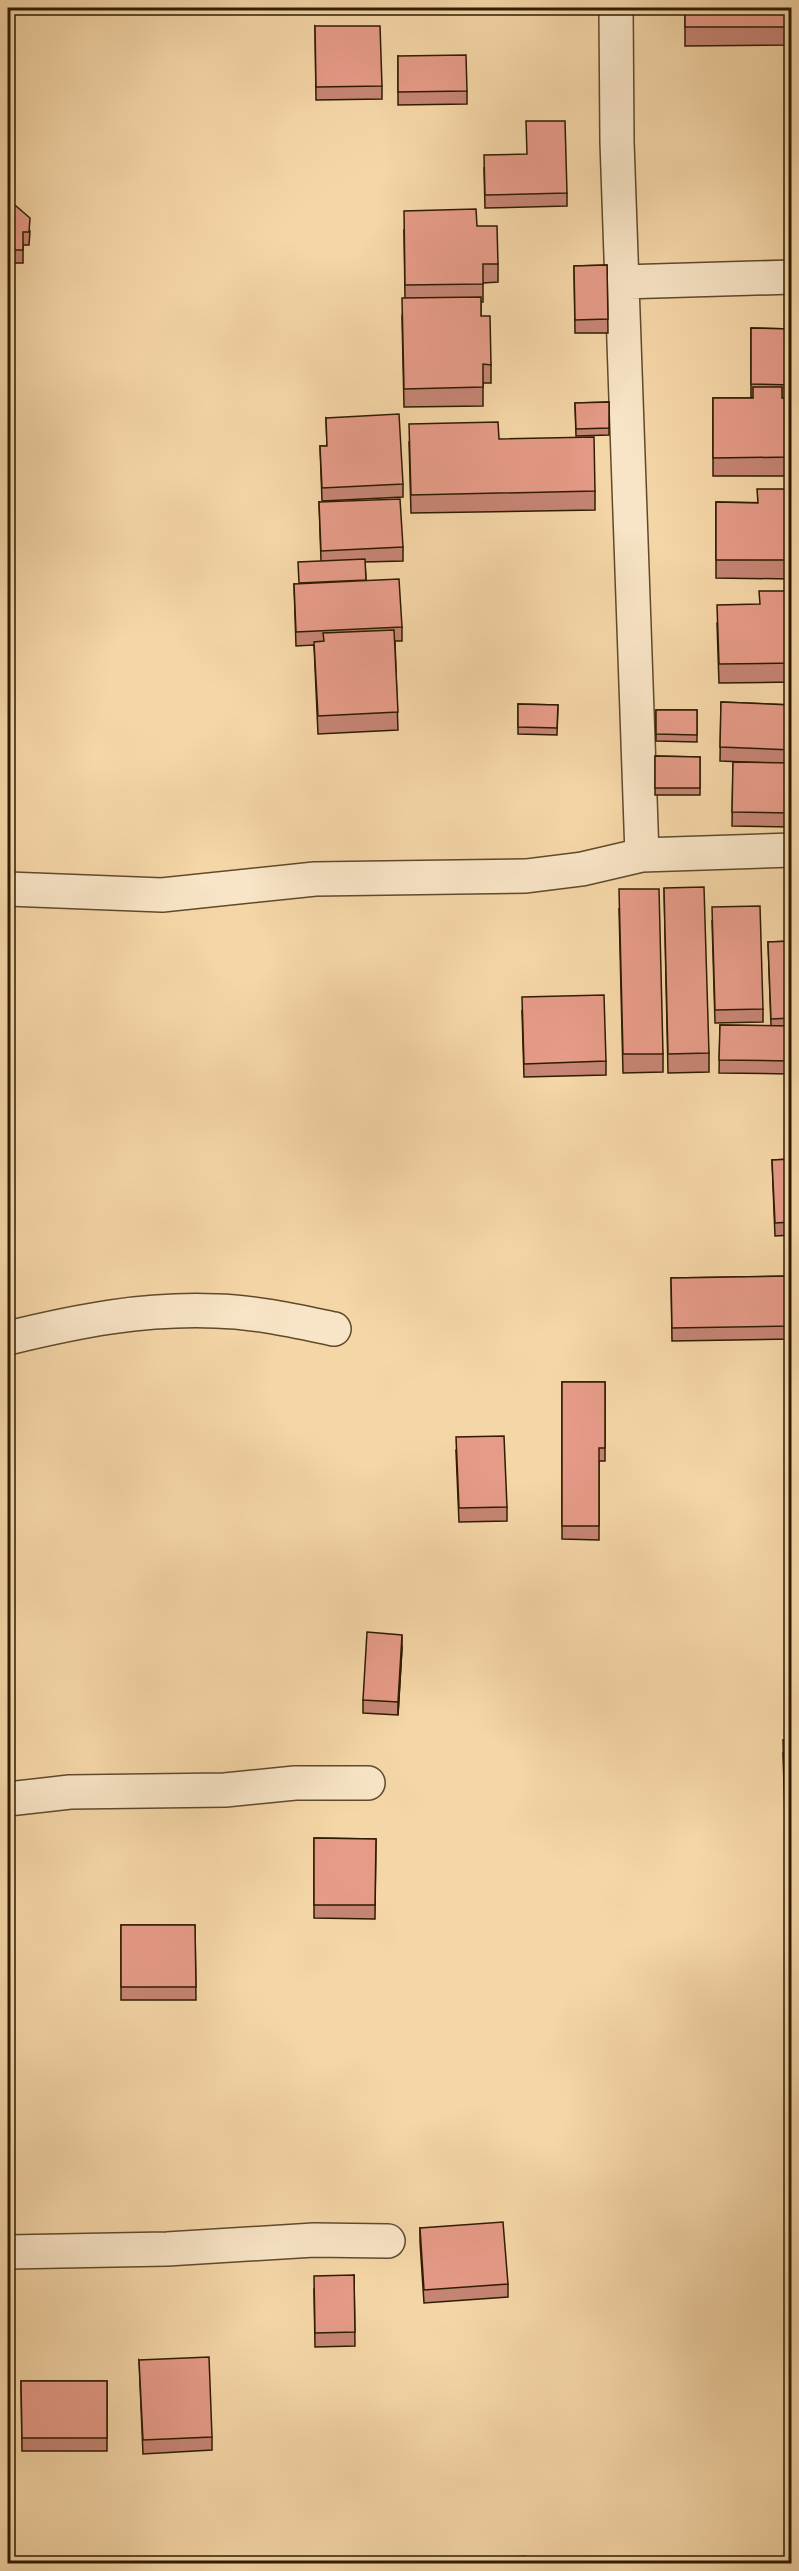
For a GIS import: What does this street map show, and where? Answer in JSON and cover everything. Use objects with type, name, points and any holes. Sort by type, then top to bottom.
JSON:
[{"type":"street","points":[[616,8],[622,282],[642,855]]},
{"type":"street","points":[[622,282],[792,277]]},
{"type":"street","points":[[8,889],[162,895],[315,879],[526,876],[582,869],[642,855],[792,849]]},
{"type":"street","points":[[8,1338],[78,1321],[121,1315],[216,1311],[275,1317],[334,1329]]},
{"type":"street","points":[[8,1799],[70,1792],[159,1792],[225,1790],[295,1783],[368,1783]]},
{"type":"street","points":[[8,2252],[167,2249],[314,2240],[388,2241]]},
{"type":"building","points":[[685,8],[792,8],[792,27],[685,27]]},
{"type":"building","points":[[315,26],[380,26],[382,86],[316,87]]},
{"type":"building","points":[[466,55],[467,91],[398,92],[398,56]]},
{"type":"building","points":[[526,121],[565,121],[567,193],[485,195],[484,155],[527,154]]},
{"type":"building","points":[[8,200],[30,218],[29,232],[23,232],[23,250],[8,250]]},
{"type":"building","points":[[476,209],[477,226],[497,226],[498,264],[483,264],[483,284],[405,285],[404,211]]},
{"type":"building","points":[[607,265],[608,319],[575,320],[574,266]]},
{"type":"building","points":[[481,297],[481,316],[490,316],[491,365],[483,364],[483,387],[404,389],[402,298]]},
{"type":"building","points":[[751,328],[792,329],[792,385],[751,384]]},
{"type":"building","points":[[753,387],[782,387],[782,398],[792,398],[792,457],[713,458],[713,398],[753,398]]},
{"type":"building","points":[[609,402],[609,428],[576,429],[575,403]]},
{"type":"building","points":[[399,414],[403,484],[322,488],[320,446],[327,446],[326,418]]},
{"type":"building","points":[[498,422],[499,439],[594,437],[595,491],[411,495],[409,424]]},
{"type":"building","points":[[757,489],[786,489],[785,503],[792,503],[792,560],[716,560],[716,502],[758,503]]},
{"type":"building","points":[[400,499],[403,547],[321,551],[319,502]]},
{"type":"building","points":[[365,559],[366,580],[299,583],[298,562]]},
{"type":"building","points":[[399,579],[402,627],[296,632],[294,584]]},
{"type":"building","points":[[759,591],[788,591],[789,604],[792,604],[792,663],[719,664],[717,605],[760,604]]},
{"type":"building","points":[[394,630],[398,712],[318,716],[314,642],[324,641],[323,633]]},
{"type":"building","points":[[721,702],[792,705],[792,750],[720,747]]},
{"type":"building","points":[[518,704],[558,705],[557,728],[518,727]]},
{"type":"building","points":[[656,710],[697,710],[697,735],[656,734]]},
{"type":"building","points":[[655,756],[700,757],[700,788],[655,788]]},
{"type":"building","points":[[733,762],[792,763],[792,813],[732,812]]},
{"type":"building","points":[[704,887],[709,1053],[668,1054],[664,888]]},
{"type":"building","points":[[619,889],[659,889],[663,1054],[623,1054]]},
{"type":"building","points":[[760,906],[763,1009],[715,1010],[712,907]]},
{"type":"building","points":[[792,941],[792,1018],[771,1019],[768,942]]},
{"type":"building","points":[[604,995],[606,1061],[524,1064],[522,997]]},
{"type":"building","points":[[720,1025],[792,1026],[792,1061],[719,1060]]},
{"type":"building","points":[[792,1159],[792,1222],[775,1223],[772,1160]]},
{"type":"building","points":[[792,1276],[792,1326],[672,1328],[671,1278]]},
{"type":"building","points":[[562,1382],[605,1382],[605,1448],[599,1448],[599,1526],[562,1526]]},
{"type":"building","points":[[504,1436],[507,1507],[459,1508],[456,1437]]},
{"type":"building","points":[[367,1632],[402,1635],[398,1702],[363,1700]]},
{"type":"building","points":[[792,1739],[792,1805],[785,1805],[783,1740]]},
{"type":"building","points":[[314,1838],[376,1839],[375,1905],[314,1905]]},
{"type":"building","points":[[121,1925],[195,1925],[196,1987],[121,1987]]},
{"type":"building","points":[[503,2222],[508,2284],[424,2290],[420,2228]]},
{"type":"building","points":[[354,2275],[355,2332],[315,2333],[314,2276]]},
{"type":"building","points":[[209,2357],[212,2437],[143,2440],[139,2360]]},
{"type":"building","points":[[21,2381],[107,2381],[107,2438],[22,2438]]},
{"type":"building","points":[[525,2556],[525,2564],[480,2564],[479,2560]]}]
